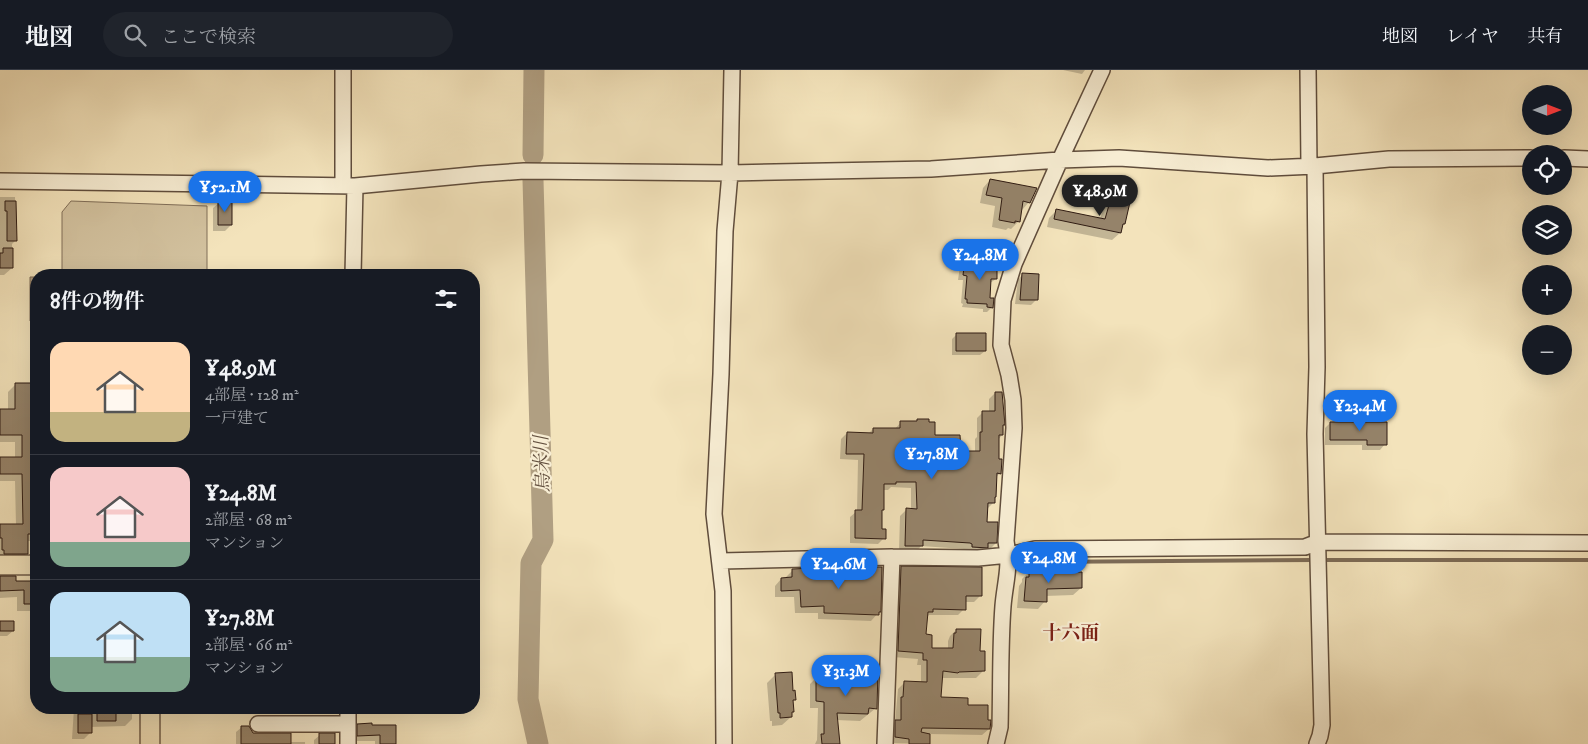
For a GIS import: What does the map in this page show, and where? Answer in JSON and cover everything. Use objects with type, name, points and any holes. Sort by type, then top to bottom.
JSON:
[{"type":"main road","points":[[0,565],[30,565]]},
{"type":"main road","points":[[150,714],[150,744]]},
{"type":"street","points":[[343,70],[354,269]]},
{"type":"street","points":[[724,744],[723,591],[714,514],[721,374],[725,231],[730,173],[732,70]]},
{"type":"street","points":[[996,744],[1000,727],[1003,606],[1009,555],[1006,541],[1014,428],[1013,400],[1001,345],[1003,300],[1014,264],[1102,70]]},
{"type":"street","points":[[1308,70],[1317,367],[1315,434],[1322,725],[1316,744]]},
{"type":"street","points":[[0,181],[349,186],[524,171],[730,173],[932,169],[1119,158],[1268,168],[1389,159],[1522,158]]},
{"type":"street","points":[[1572,158],[1588,159]]},
{"type":"street","points":[[720,560],[892,557],[978,558],[1009,555],[1034,549],[1588,543]]},
{"type":"street","points":[[885,744],[892,557]]},
{"type":"street","points":[[348,714],[348,744]]},
{"type":"street","points":[[258,724],[348,724]]},
{"type":"shaded area","points":[[71,201],[207,206],[207,269],[62,269],[62,212]]},
{"type":"building","points":[[990,179],[1037,188],[1030,203],[1023,201],[1020,222],[999,220],[1002,198],[986,195]]},
{"type":"building","points":[[1111,198],[1130,202],[1121,233],[1054,219],[1056,209],[1105,219]]},
{"type":"building","points":[[5,201],[16,201],[17,241],[7,241]]},
{"type":"building","points":[[218,201],[232,201],[232,225],[218,225]]},
{"type":"building","points":[[3,248],[13,248],[13,268],[0,268],[0,253],[3,253]]},
{"type":"building","points":[[965,260],[997,262],[997,279],[991,279],[990,298],[994,298],[993,308],[987,307],[987,304],[967,303],[967,299],[965,299],[967,276],[963,275]]},
{"type":"building","points":[[1022,273],[1039,274],[1038,300],[1020,300]]},
{"type":"building","points":[[956,333],[986,333],[986,351],[956,351]]},
{"type":"building","points":[[15,383],[30,383],[30,534],[28,534],[28,554],[4,554],[2,538],[0,538],[0,524],[23,524],[22,474],[0,474],[0,457],[22,457],[22,435],[0,435],[0,409],[15,409]]},
{"type":"building","points":[[995,392],[1002,392],[1005,425],[1003,425],[1003,435],[999,435],[999,459],[1002,459],[1001,474],[997,473],[995,503],[988,503],[987,522],[998,522],[997,543],[988,543],[988,548],[972,547],[970,543],[923,540],[923,546],[905,546],[906,508],[917,509],[916,482],[884,484],[882,529],[886,529],[886,539],[855,538],[855,510],[862,510],[864,454],[846,454],[847,432],[873,433],[873,428],[900,428],[900,421],[929,419],[929,422],[935,422],[935,435],[960,435],[961,451],[980,451],[982,411],[995,411]]},
{"type":"building","points":[[1330,422],[1387,422],[1387,445],[1367,445],[1367,440],[1330,440]]},
{"type":"building","points":[[901,566],[982,567],[982,596],[966,596],[966,610],[933,609],[933,612],[928,612],[926,634],[932,635],[932,648],[953,648],[956,629],[981,629],[980,651],[985,651],[985,671],[958,673],[943,671],[941,697],[968,698],[968,705],[988,705],[988,720],[991,720],[990,729],[922,728],[921,732],[930,734],[930,744],[909,744],[909,739],[895,737],[895,720],[901,720],[901,697],[903,697],[904,681],[927,682],[927,660],[923,660],[923,653],[898,651]]},
{"type":"building","points":[[844,567],[882,567],[881,612],[879,612],[879,615],[824,613],[824,606],[801,607],[800,590],[781,591],[781,578],[792,577],[792,569],[814,568],[814,574],[844,575]]},
{"type":"building","points":[[1029,570],[1049,570],[1049,573],[1082,572],[1082,588],[1047,589],[1047,602],[1024,601],[1026,577],[1029,577]]},
{"type":"building","points":[[0,576],[16,576],[16,581],[30,581],[30,604],[24,604],[24,590],[0,591]]},
{"type":"building","points":[[0,621],[14,621],[14,631],[0,631]]},
{"type":"building","points":[[839,665],[878,668],[877,709],[869,708],[868,714],[837,713],[840,744],[822,744],[821,734],[824,734],[824,702],[816,701],[816,676],[838,676]]},
{"type":"building","points":[[792,672],[793,691],[795,690],[796,700],[793,700],[794,712],[792,712],[792,717],[780,718],[775,673]]},
{"type":"building","points":[[78,714],[92,714],[92,733],[78,733]]},
{"type":"building","points":[[97,714],[116,714],[116,721],[97,721]]},
{"type":"building","points":[[372,723],[372,725],[396,725],[396,744],[380,744],[380,735],[357,736],[357,724]]},
{"type":"building","points":[[241,726],[249,726],[253,733],[291,733],[291,744],[241,744]]},
{"type":"building","points":[[319,733],[335,733],[335,744],[319,744]]},
{"type":"waterway","name":"烏米川","points":[[533,155],[534,70]]},
{"type":"waterway","name":"烏米川","points":[[533,180],[543,540],[531,563],[528,699],[538,744]]},
{"type":"waterway","points":[[1020,569],[1033,562],[1313,560]]},
{"type":"waterway","points":[[1320,560],[1588,560]]},
{"type":"district","name":"十六面","points":[[1071,632]]}]
